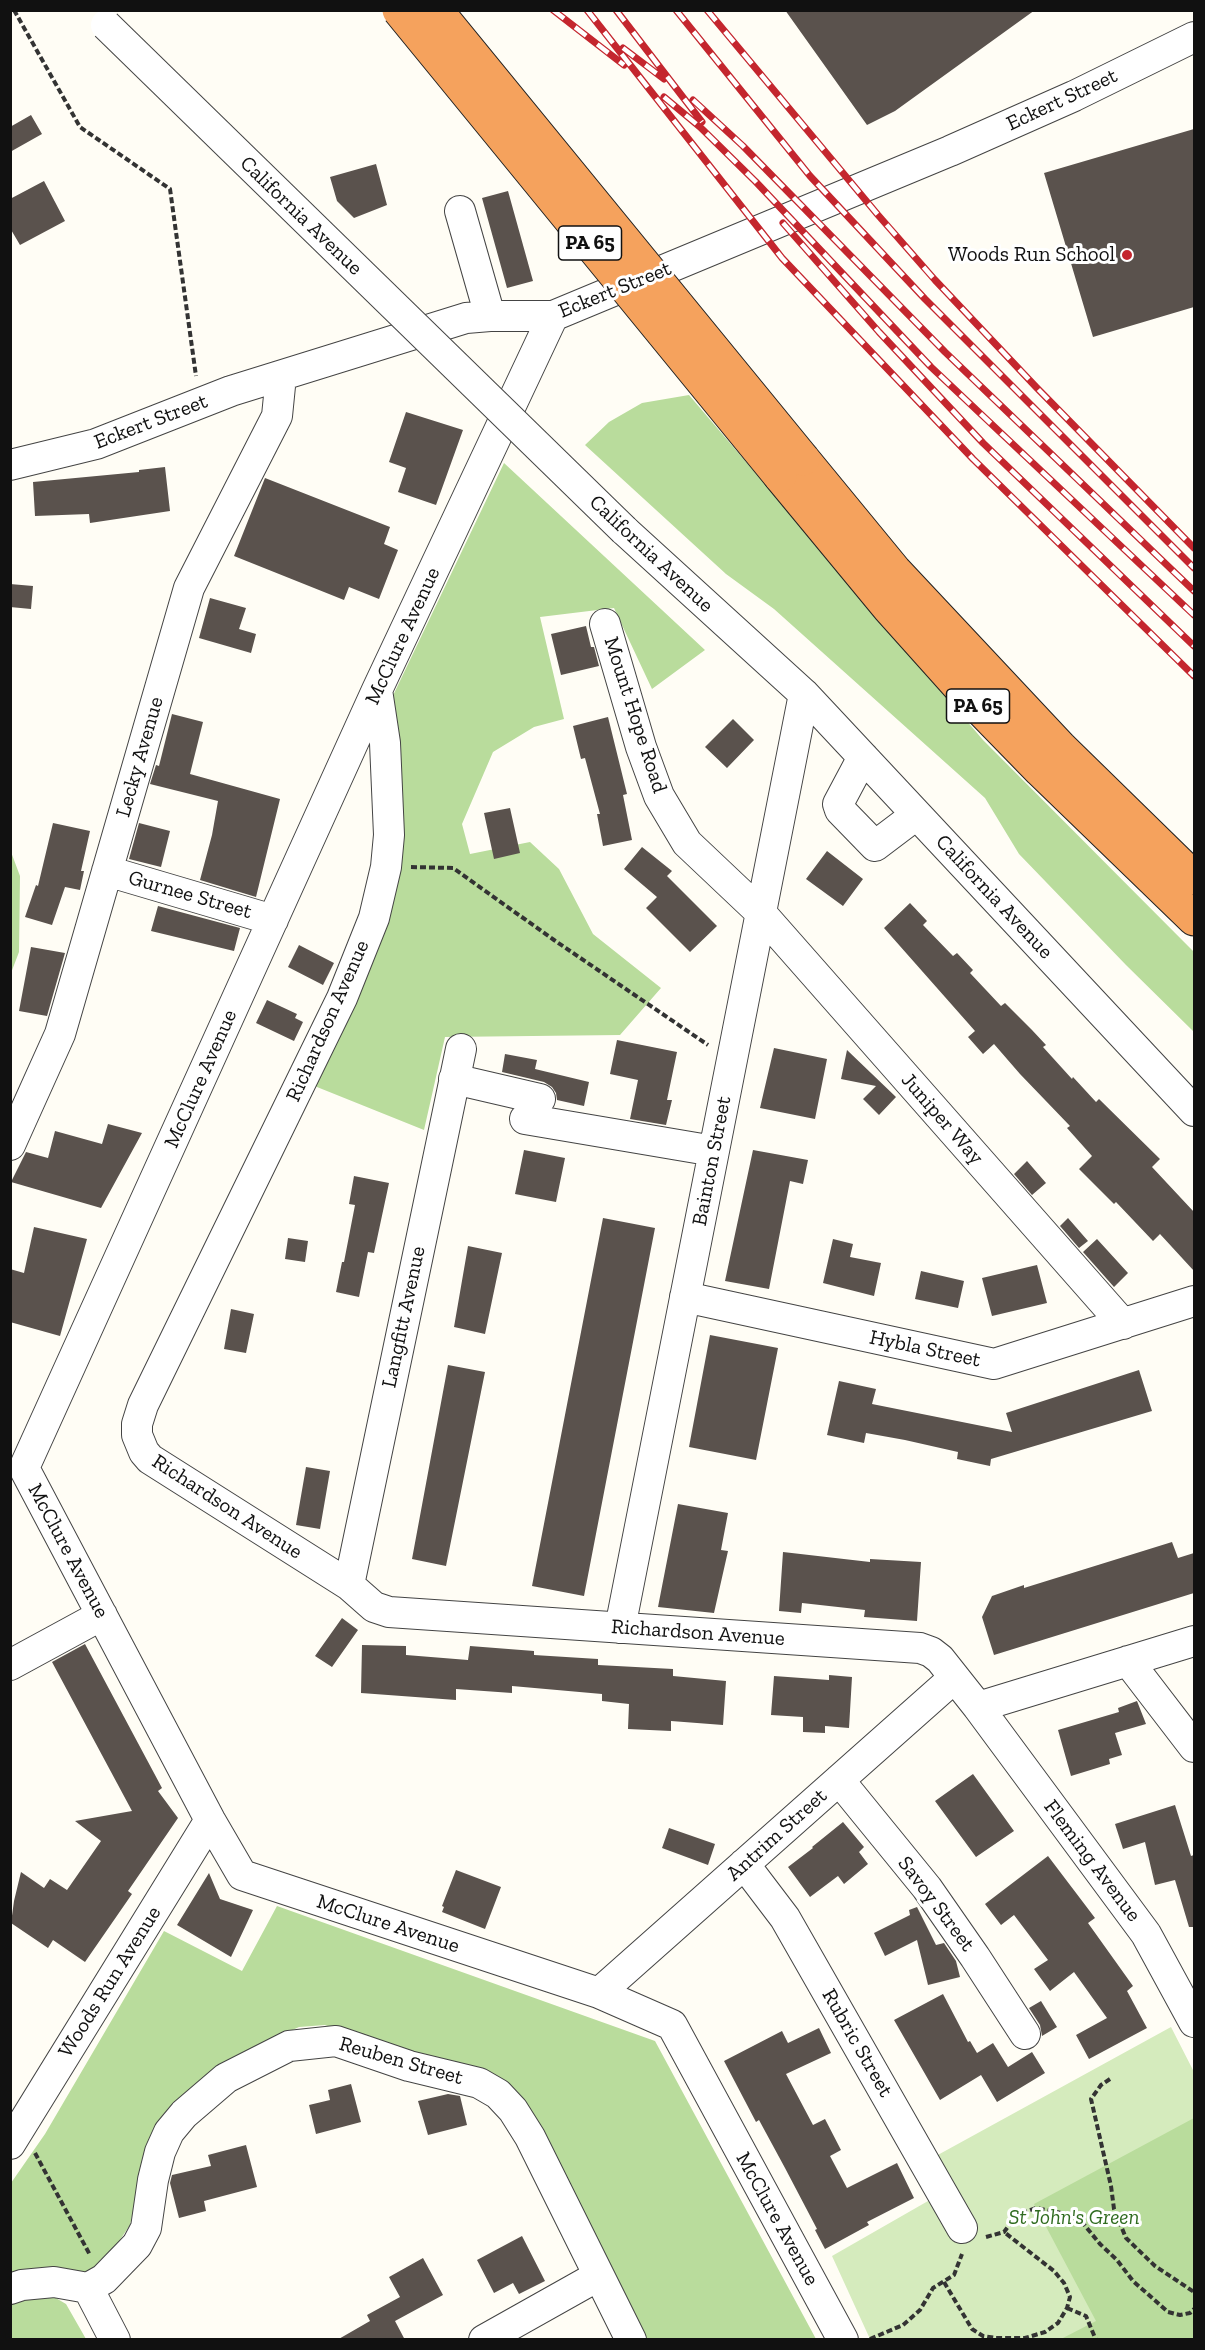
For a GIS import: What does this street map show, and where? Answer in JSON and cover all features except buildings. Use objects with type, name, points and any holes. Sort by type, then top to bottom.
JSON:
[{"type":"highway","name":"PA 65","points":[[399,10],[792,467],[903,580],[1060,747],[1194,878]]},
{"type":"highway","name":"PA 65","points":[[436,10],[792,467],[889,608],[966,694],[1040,770],[1194,919]]},
{"type":"street","name":"California Avenue","points":[[99,18],[624,530],[804,694],[1194,1111]]},
{"type":"street","name":"Eckert Street","points":[[10,465],[96,444],[281,376],[466,318],[553,316],[950,151],[1074,96],[1194,37]]},
{"type":"street","points":[[460,211],[490,316]]},
{"type":"street","name":"McClure Avenue","points":[[553,316],[377,690],[24,1468],[210,1820],[242,1875],[599,1993],[672,2025],[843,2340]]},
{"type":"street","name":"Lecky Avenue","points":[[10,1145],[60,1034],[189,588],[277,416],[281,376]]},
{"type":"street","name":"Mount Hope Road","points":[[605,624],[641,747],[659,796],[687,843],[761,914]]},
{"type":"street","name":"Richardson Avenue","points":[[377,690],[386,743],[389,835],[386,867],[374,918],[342,998],[143,1405],[137,1424],[139,1443],[150,1459],[349,1585],[374,1607],[389,1612],[920,1648],[940,1659],[978,1707]]},
{"type":"street","name":"Bainton Street","points":[[620,1628],[804,694]]},
{"type":"street","points":[[863,757],[838,804],[840,810],[875,846],[916,815]]},
{"type":"street","name":"Gurnee Street","points":[[107,871],[273,920]]},
{"type":"street","name":"Juniper Way","points":[[761,914],[1123,1324]]},
{"type":"street","name":"Langfitt Avenue","points":[[349,1585],[461,1049]]},
{"type":"street","points":[[454,1078],[533,1109],[714,1151]]},
{"type":"street","name":"Hybla Street","points":[[685,1297],[994,1364],[1194,1301]]},
{"type":"street","points":[[10,1665],[102,1615]]},
{"type":"street","points":[[978,1707],[1194,1641]]},
{"type":"street","points":[[1128,1661],[1194,1747]]},
{"type":"street","name":"Antrim Street","points":[[599,1993],[954,1678]]},
{"type":"street","name":"Fleming Avenue","points":[[978,1707],[1146,1934],[1194,2022]]},
{"type":"street","name":"Savoy Street","points":[[839,1780],[927,1888],[1025,2034]]},
{"type":"street","name":"Woods Run Avenue","points":[[16,2136],[210,1820]]},
{"type":"street","name":"Rubric Street","points":[[744,1864],[785,1918],[970,2238]]},
{"type":"street","name":"Reuben Street","points":[[96,2283],[137,2245],[147,2228],[153,2180],[160,2152],[169,2132],[184,2114],[226,2078],[280,2051],[300,2044],[336,2041],[409,2066],[479,2083],[498,2094],[513,2110],[530,2137],[631,2340]]},
{"type":"street","points":[[483,2340],[598,2276]]},
{"type":"street","points":[[10,2289],[22,2285],[54,2282],[96,2283],[115,2340]]},
{"type":"path","points":[[14,10],[80,127],[170,189],[200,404]]},
{"type":"path","points":[[386,867],[453,868],[716,1050]]},
{"type":"path","points":[[1110,2079],[1101,2085],[1091,2099],[1118,2219],[1126,2238],[1155,2266],[1194,2292]]},
{"type":"path","points":[[16,2136],[96,2283]]},
{"type":"path","points":[[870,2339],[903,2325],[920,2310],[933,2288],[954,2275],[970,2238],[1004,2232],[1017,2215],[1036,2208],[1071,2215],[1082,2222],[1117,2260],[1133,2282],[1168,2313],[1180,2315],[1190,2313],[1194,2309]]},
{"type":"path","points":[[944,2282],[972,2328],[979,2334],[996,2338],[1025,2338],[1045,2332],[1058,2323],[1067,2308],[1070,2297],[1064,2283],[1054,2271],[1004,2232]]},
{"type":"path","points":[[1067,2308],[1086,2316],[1096,2340]]},
{"type":"path","points":[[977,2340],[979,2334]]},
{"type":"green space","points":[[689,395],[983,740],[1194,952],[1194,1032],[1019,854],[985,798],[774,609],[726,574],[585,445],[609,422],[642,403]]},
{"type":"green space","points":[[504,463],[705,650],[652,689],[614,608],[540,617],[564,719],[534,727],[493,752],[462,824],[470,854],[530,842],[559,869],[593,934],[661,988],[620,1035],[445,1037],[424,1130],[312,1085],[380,931],[388,706]]},
{"type":"green space","points":[[11,852],[20,876],[19,952],[11,973]]},
{"type":"green space","points":[[277,1906],[655,2041],[816,2339],[640,2339],[527,2113],[427,2062],[325,2025],[299,2027],[224,2062],[186,2096],[145,2158],[130,2225],[103,2265],[92,2274],[11,2278],[11,2183],[45,2134],[164,1931],[242,1971]]},
{"type":"green space","name":"St John's Green","points":[[1171,2027],[1194,2072],[1194,2339],[870,2339],[832,2256],[942,2193],[925,2162]]},
{"type":"green space","points":[[1194,2118],[1194,2339],[1061,2339],[1096,2321],[1034,2204]]},
{"type":"green space","points":[[49,2294],[66,2304],[86,2339],[11,2339],[10,2304]]},
{"type":"railway","points":[[553,10],[624,65]]},
{"type":"railway","points":[[587,10],[782,258],[973,459],[1194,676]]},
{"type":"railway","points":[[616,10],[702,122]]},
{"type":"railway","points":[[676,10],[810,176],[925,299],[1194,568]]},
{"type":"railway","points":[[707,10],[935,280],[1194,548]]},
{"type":"railway","points":[[623,48],[664,79]]},
{"type":"railway","points":[[664,97],[700,127],[756,182],[931,367],[1194,615]]},
{"type":"railway","points":[[693,100],[743,146],[945,352],[1194,591]]},
{"type":"railway","points":[[783,223],[879,332],[983,443],[1194,646]]},
{"type":"place","name":"Woods Run School","points":[[1127,255]]}]
